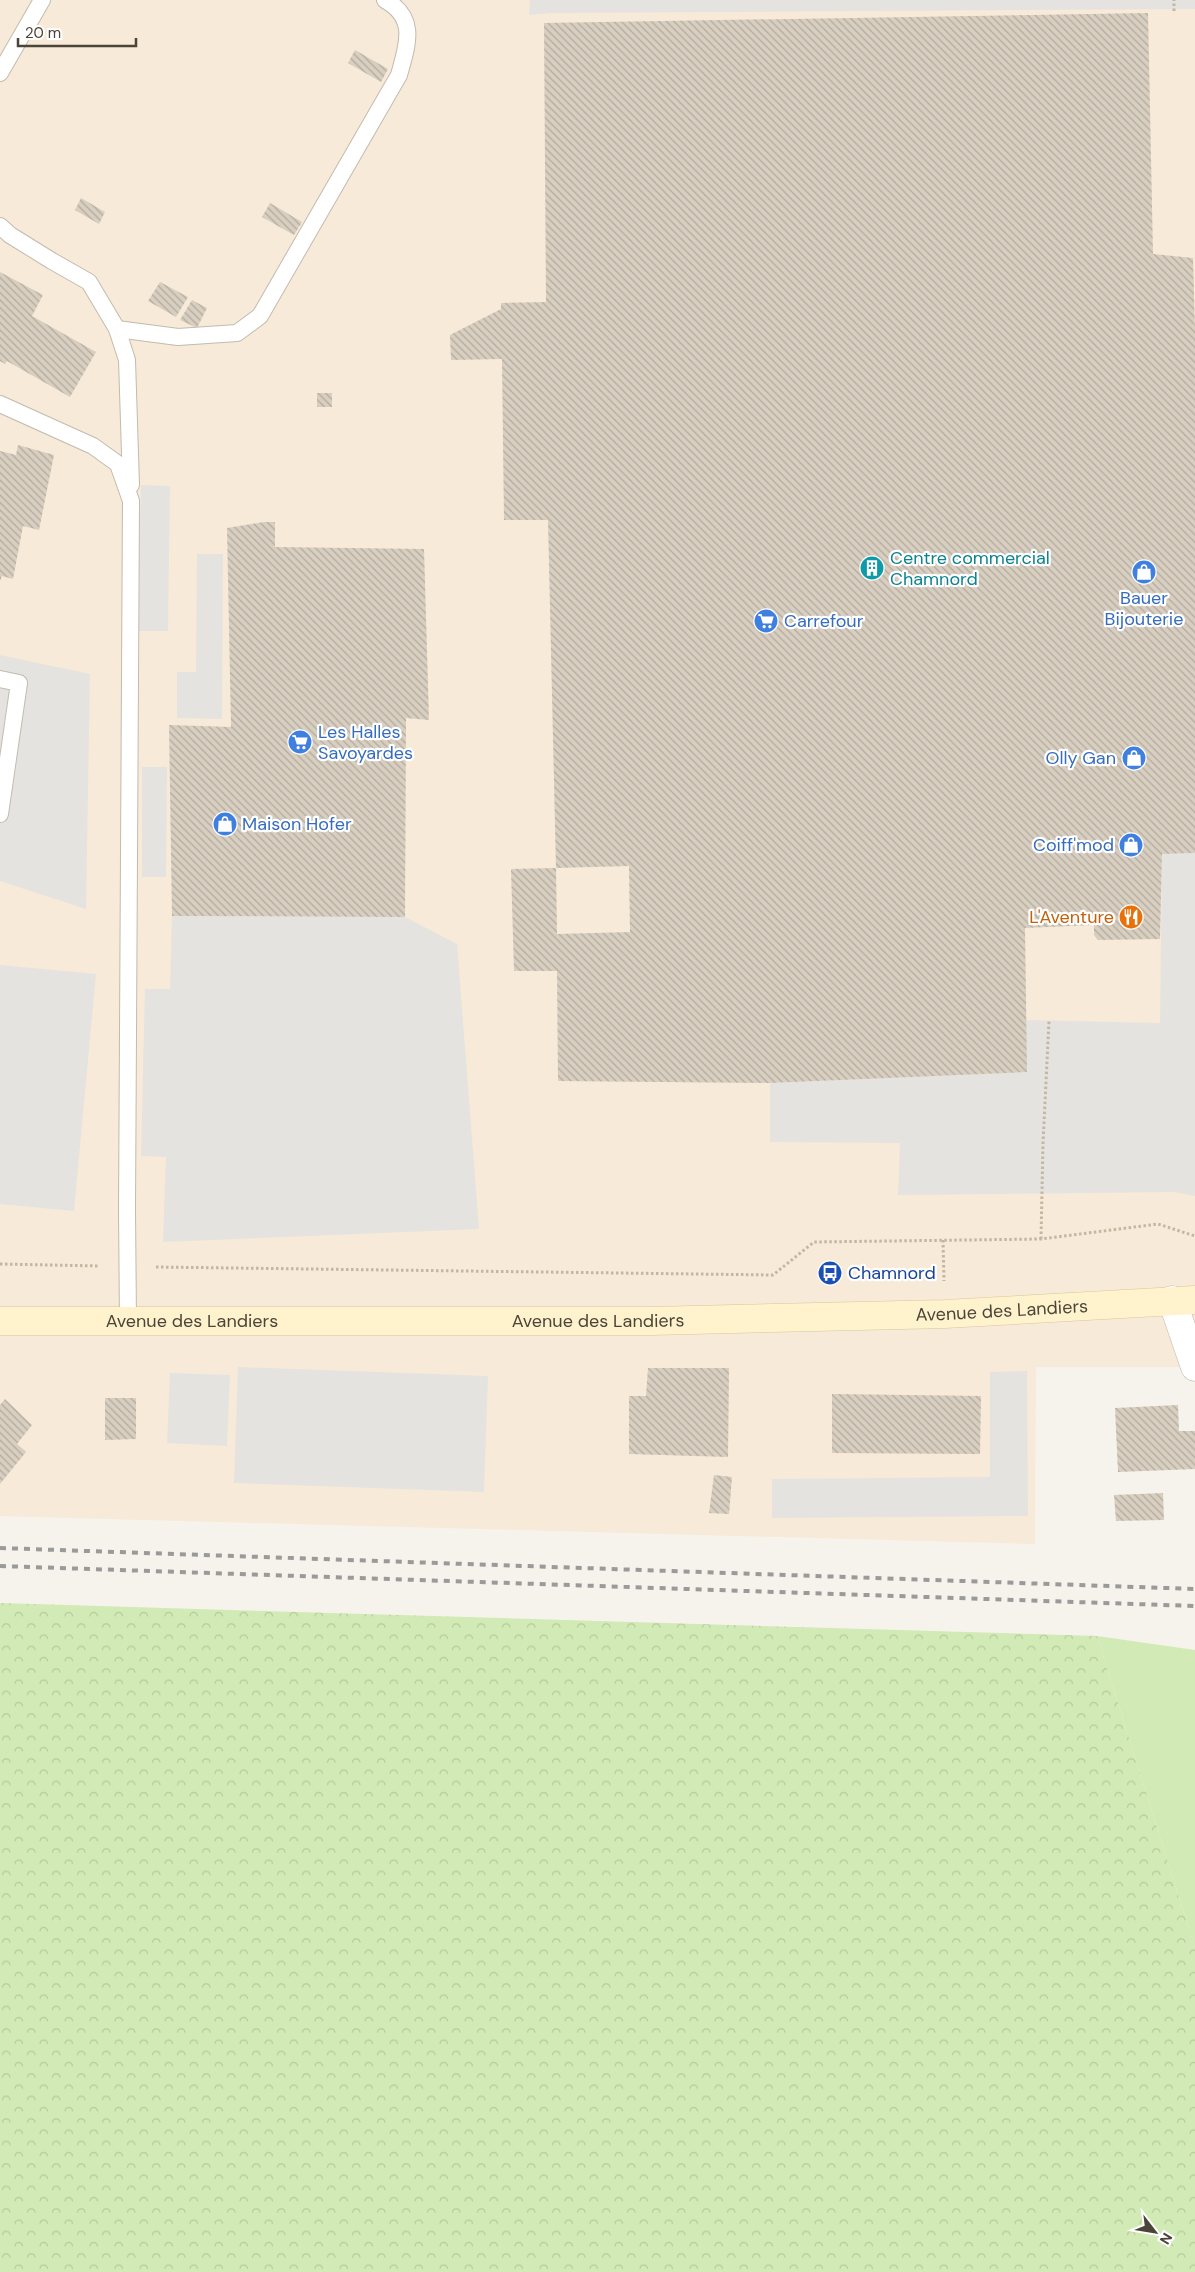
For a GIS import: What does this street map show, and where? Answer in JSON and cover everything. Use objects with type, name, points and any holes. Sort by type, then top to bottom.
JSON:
[{"type":"main road","name":"Avenue des Landiers","points":[[0,1321],[681,1320],[944,1314],[1184,1300]]},
{"type":"street","points":[[1184,1300],[1195,1368]]},
{"type":"lane","points":[[0,73],[42,0]]},
{"type":"lane","points":[[118,330],[178,337],[237,333],[260,316],[399,75],[409,38],[404,17],[385,0]]},
{"type":"lane","points":[[0,226],[10,235],[89,282],[118,330],[127,360],[131,502],[128,1322]]},
{"type":"lane","points":[[0,404],[93,446],[118,464],[131,502]]},
{"type":"lane","points":[[0,678],[19,683],[0,814]]},
{"type":"path","points":[[1174,0],[1174,11]]},
{"type":"path","points":[[1041,1239],[1043,1135],[1049,1021]]},
{"type":"path","points":[[0,1264],[773,1275],[814,1242],[1041,1239],[1158,1224],[1195,1236]]},
{"type":"shaded area","points":[[0,0],[1195,0],[1195,1367],[1036,1367],[1035,1544],[0,1516]]},
{"type":"shaded area","points":[[530,0],[1195,0],[1195,9],[551,13],[529,15]]},
{"type":"shaded area","points":[[141,485],[170,486],[168,631],[137,631]]},
{"type":"shaded area","points":[[197,554],[223,554],[222,719],[177,718],[177,672],[196,672]]},
{"type":"shaded area","points":[[0,655],[90,674],[86,909],[0,881]]},
{"type":"shaded area","points":[[142,767],[167,767],[166,877],[142,877]]},
{"type":"shaded area","points":[[1195,853],[1195,1196],[1175,1192],[898,1195],[900,1143],[770,1142],[770,1083],[1026,1072],[1026,1020],[1160,1023],[1162,854]]},
{"type":"shaded area","points":[[172,916],[405,917],[457,944],[479,1229],[163,1242],[166,1157],[141,1156],[145,989],[170,989]]},
{"type":"shaded area","points":[[0,965],[96,974],[74,1211],[0,1204]]},
{"type":"shaded area","points":[[238,1367],[488,1376],[484,1492],[234,1483]]},
{"type":"shaded area","points":[[1027,1371],[1028,1516],[772,1518],[772,1479],[990,1477],[990,1372]]},
{"type":"shaded area","points":[[170,1373],[230,1375],[227,1446],[167,1443]]},
{"type":"green space","points":[[0,1603],[1097,1636],[1195,1948],[1195,2272],[0,2272]]},
{"type":"green space","points":[[1097,1636],[1195,1650],[1195,1948]]},
{"type":"building","name":"Centre commercial Chamnord","points":[[1148,13],[1153,254],[1193,258],[1195,331],[1195,853],[1162,854],[1160,939],[1098,940],[1094,935],[1094,925],[1025,928],[1027,1072],[770,1083],[558,1081],[557,971],[514,971],[511,869],[556,868],[548,520],[504,520],[502,359],[451,360],[450,335],[501,309],[501,303],[546,302],[544,23]],"holes":[[[629,866],[630,932],[557,934],[556,868]]]},
{"type":"building","points":[[355,50],[388,69],[381,82],[348,63]]},
{"type":"building","points":[[81,198],[105,212],[99,224],[75,210]]},
{"type":"building","points":[[270,203],[302,222],[294,235],[262,217]]},
{"type":"building","points":[[0,272],[43,295],[32,316],[96,352],[70,397],[7,361],[5,364],[0,361]]},
{"type":"building","points":[[160,282],[188,297],[176,317],[148,301]]},
{"type":"building","points":[[192,300],[207,308],[197,328],[180,320]]},
{"type":"building","points":[[317,393],[332,393],[332,407],[317,407]]},
{"type":"building","points":[[18,445],[54,455],[39,530],[23,526],[13,579],[2,576],[0,581],[0,451],[16,455]]},
{"type":"building","points":[[275,522],[275,547],[424,549],[429,720],[406,718],[405,917],[172,916],[169,725],[231,727],[227,528]]},
{"type":"building","points":[[648,1368],[729,1368],[728,1457],[629,1454],[629,1396],[646,1396]]},
{"type":"building","points":[[832,1394],[981,1396],[980,1454],[832,1453]]},
{"type":"building","points":[[105,1398],[136,1398],[136,1439],[105,1440]]},
{"type":"building","points":[[5,1399],[32,1425],[17,1444],[26,1452],[0,1484],[0,1405]]},
{"type":"building","points":[[1178,1405],[1179,1431],[1195,1431],[1195,1469],[1118,1472],[1115,1408]]},
{"type":"building","points":[[714,1475],[732,1477],[729,1514],[709,1513]]},
{"type":"building","points":[[1163,1493],[1164,1520],[1116,1521],[1114,1495]]},
{"type":"railway","points":[[0,1548],[1195,1589]]},
{"type":"railway","points":[[0,1566],[1195,1606]]},
{"type":"place","name":"Centre commercial Chamnord","points":[[872,568]]},
{"type":"place","name":"Bauer Bijouterie","points":[[1144,572]]},
{"type":"place","name":"Carrefour","points":[[766,621]]},
{"type":"place","name":"Les Halles Savoyardes","points":[[300,742]]},
{"type":"place","name":"Olly Gan","points":[[1134,758]]},
{"type":"place","name":"Maison Hofer","points":[[225,824]]},
{"type":"place","name":"Coiff'mod","points":[[1131,845]]},
{"type":"place","name":"L'Aventure","points":[[1131,917]]},
{"type":"place","name":"Chamnord","points":[[830,1273]]}]
